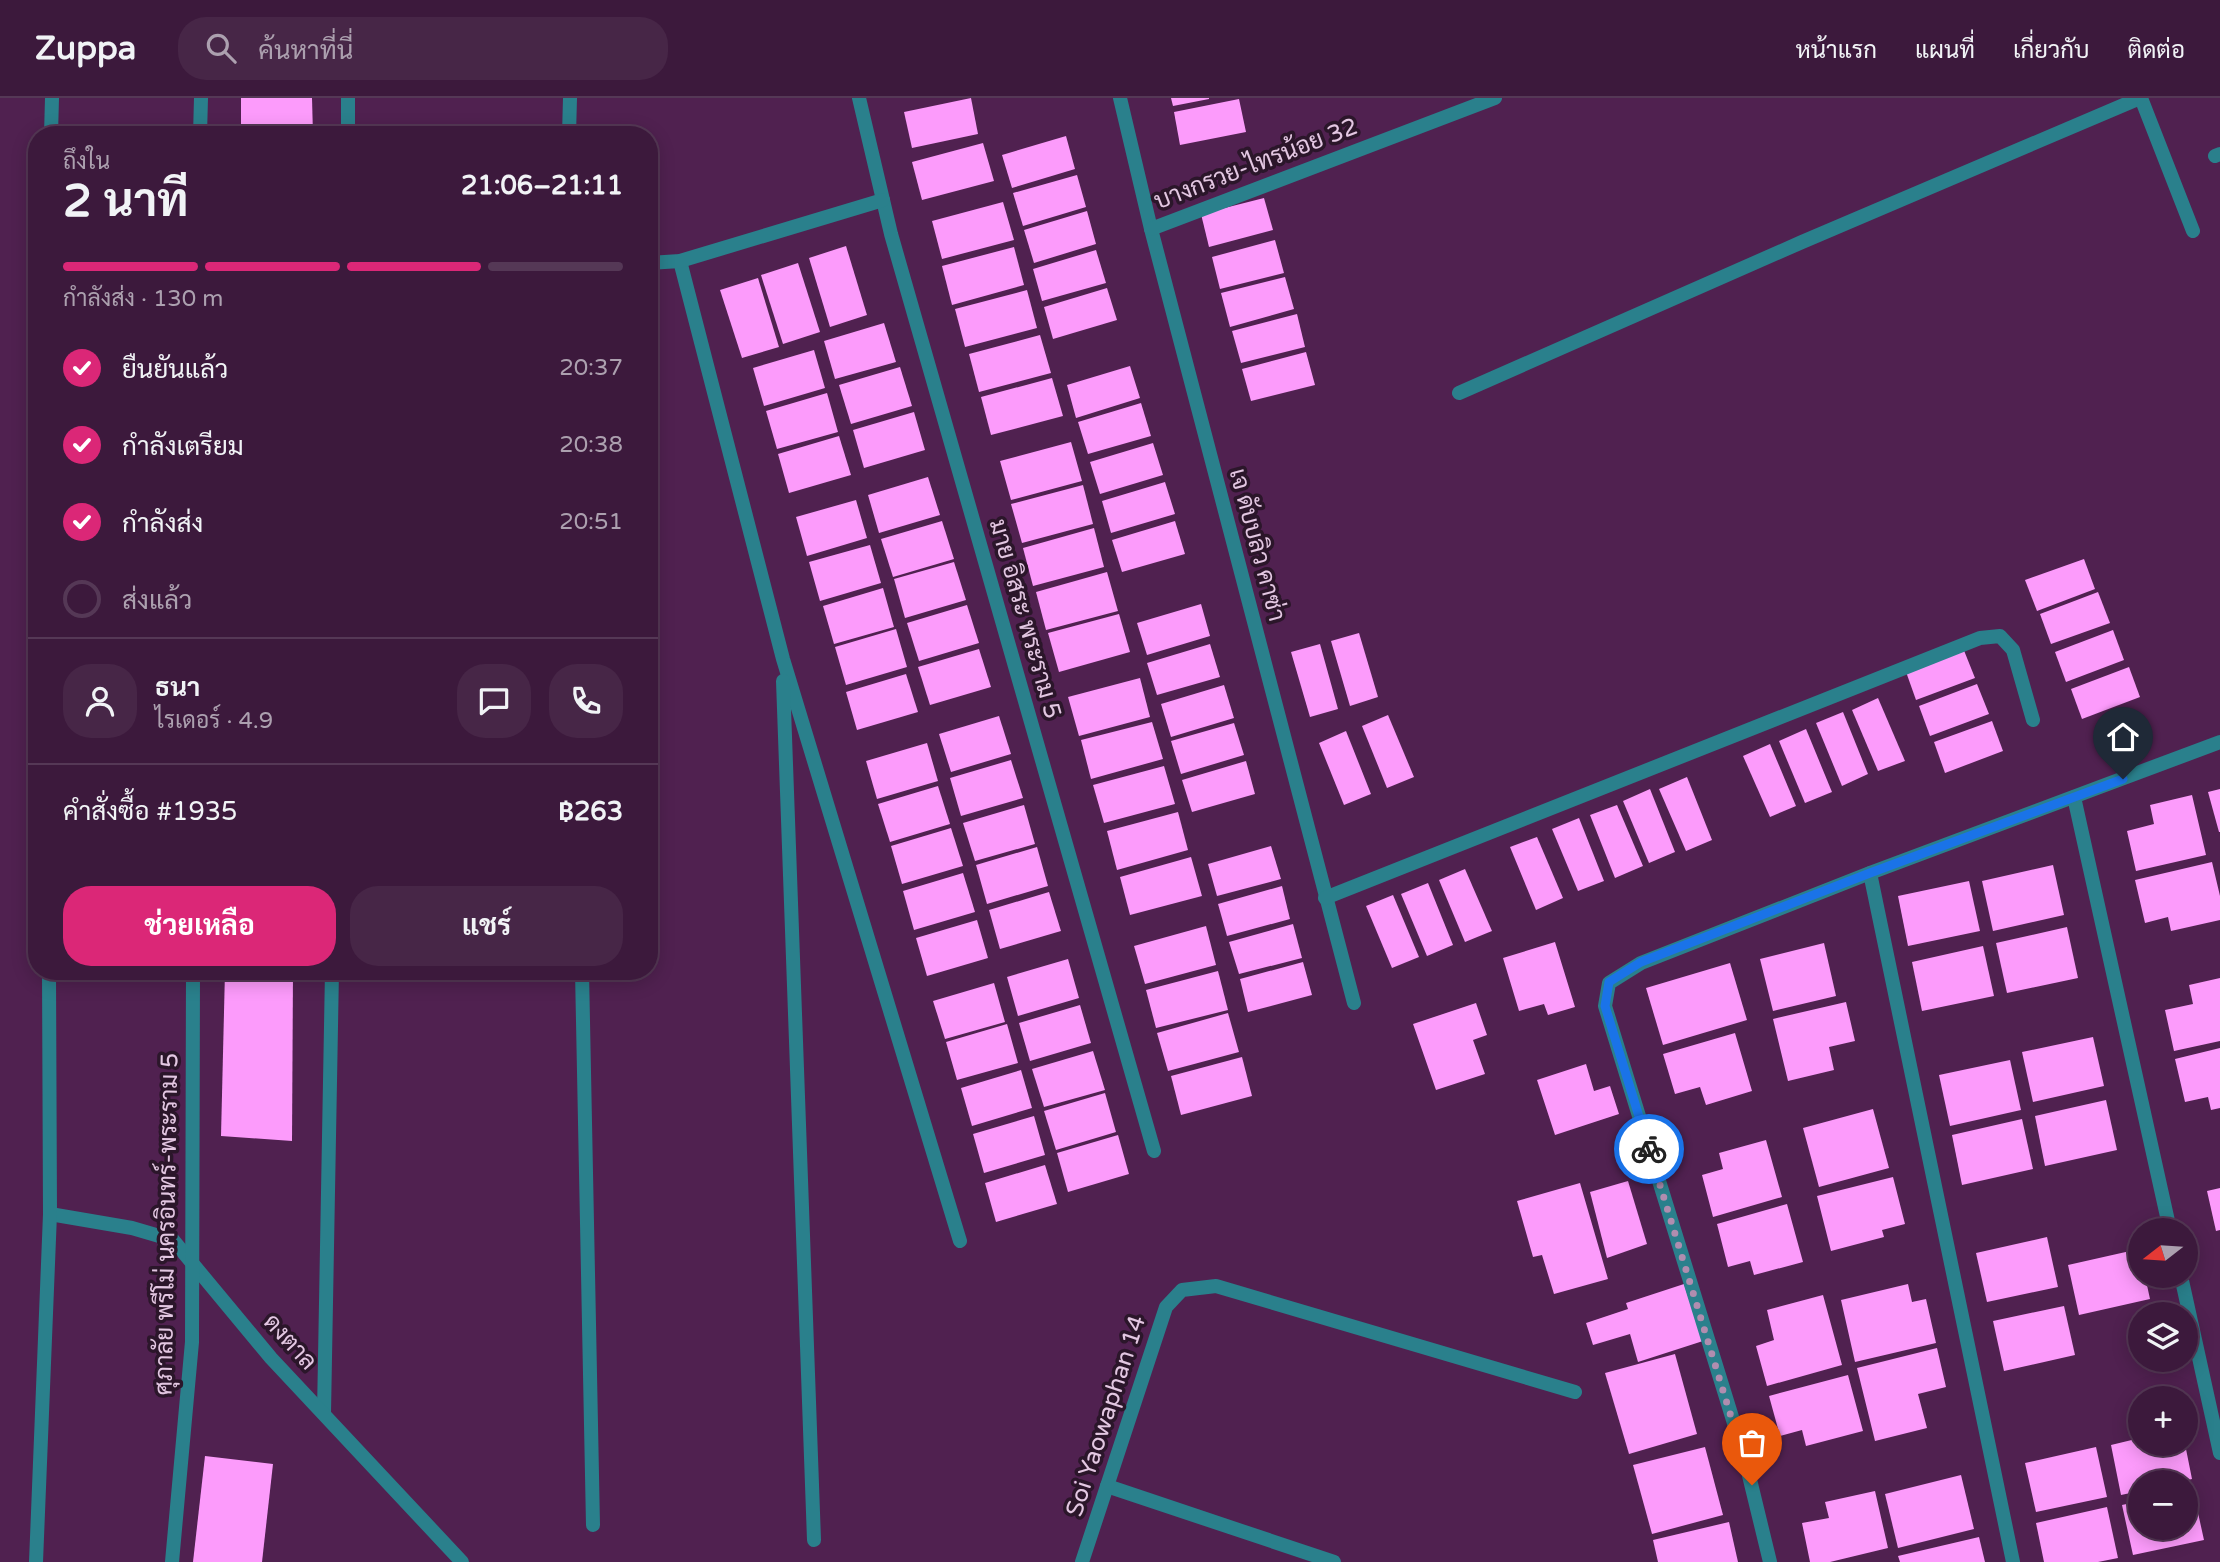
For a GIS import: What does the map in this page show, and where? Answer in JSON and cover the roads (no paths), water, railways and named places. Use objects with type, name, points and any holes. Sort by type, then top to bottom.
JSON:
[{"type":"street","points":[[51,126],[52,98]]},
{"type":"street","points":[[200,126],[201,98]]},
{"type":"street","points":[[348,98],[348,126]]},
{"type":"street","points":[[569,126],[570,98]]},
{"type":"street","name":"มาย อิสระ พระราม 5","points":[[859,98],[894,247],[1154,1151]]},
{"type":"street","name":"เจ ดับบลิว คาซ่า","points":[[1120,98],[1151,229],[1353,1003]]},
{"type":"street","name":"บางกรวย-ไทรน้อย 32","points":[[1151,229],[1495,98]]},
{"type":"street","points":[[1459,393],[1802,242],[2141,98],[2193,231]]},
{"type":"street","points":[[658,262],[680,261],[883,201]]},
{"type":"street","points":[[680,261],[783,659],[960,1241]]},
{"type":"street","points":[[1325,898],[1980,638],[2000,636],[2013,650],[2033,720]]},
{"type":"street","points":[[783,659],[814,1540]]},
{"type":"street","points":[[1770,1562],[1745,1459],[1605,1006],[1609,982],[1641,962],[2220,742]]},
{"type":"street","points":[[2074,797],[2167,1218]]},
{"type":"street","points":[[1870,873],[2013,1562]]},
{"type":"street","points":[[36,1562],[50,1214],[49,980]]},
{"type":"street","name":"ศุภาลัย พรีโม่ นครอินทร์-พระราม 5","points":[[172,1562],[192,1342],[193,980]]},
{"type":"street","points":[[324,1413],[332,980]]},
{"type":"street","points":[[582,980],[593,1525]]},
{"type":"street","name":"ดงตาล","points":[[50,1214],[132,1228],[173,1240],[271,1358],[462,1562]]},
{"type":"street","name":"Soi Yaowaphan 14","points":[[1082,1562],[1166,1307],[1182,1290],[1216,1286],[1575,1392]]},
{"type":"street","points":[[2183,1288],[2220,1453]]},
{"type":"street","points":[[1107,1486],[1334,1562]]}]
